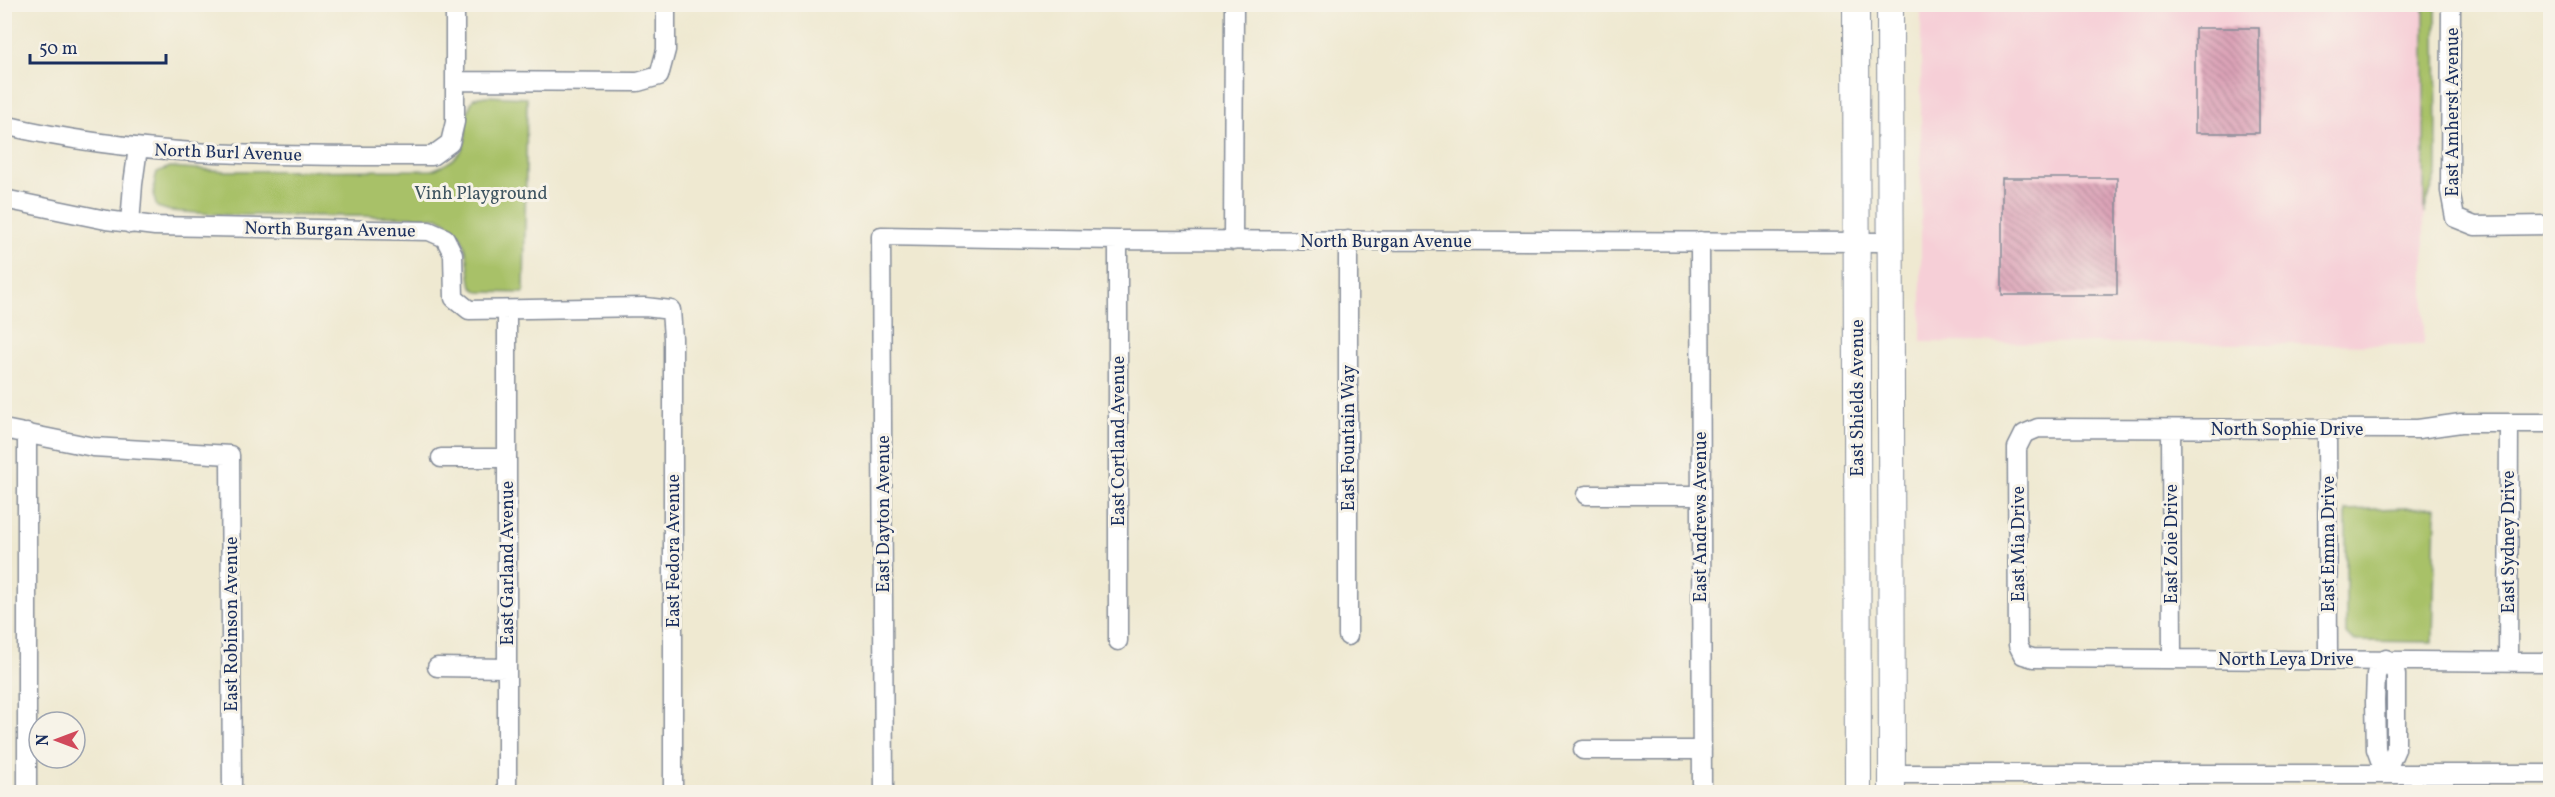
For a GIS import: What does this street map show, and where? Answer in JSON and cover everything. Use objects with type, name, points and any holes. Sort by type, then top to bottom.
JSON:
[{"type":"main road","name":"East Shields Avenue","points":[[1856,4],[1859,788]]},
{"type":"main road","name":"East Shields Avenue","points":[[1890,4],[1892,783]]},
{"type":"main road","points":[[1858,524],[1873,608],[1874,765],[1892,783]]},
{"type":"street","points":[[455,4],[455,81],[638,82],[659,76],[666,50],[666,4]]},
{"type":"street","points":[[1233,241],[1234,4]]},
{"type":"street","name":"East Amherst Avenue","points":[[2451,4],[2450,191],[2455,218],[2475,226],[2550,225]]},
{"type":"street","name":"North Burl Avenue","points":[[4,125],[83,142],[138,148],[246,155],[432,156],[450,143],[455,122],[455,81]]},
{"type":"street","points":[[130,224],[132,184],[138,148]]},
{"type":"street","name":"North Burgan Avenue","points":[[4,199],[130,224],[429,231],[445,238],[453,254],[454,298],[469,310],[645,307],[671,310]]},
{"type":"street","name":"North Burgan Avenue","points":[[881,236],[1233,241],[1891,242]]},
{"type":"street","name":"East Dayton Avenue","points":[[881,236],[884,792]]},
{"type":"street","name":"East Cortland Avenue","points":[[1118,240],[1118,641]]},
{"type":"street","name":"East Fountain Way","points":[[1348,240],[1348,636]]},
{"type":"street","name":"East Andrews Avenue","points":[[1700,241],[1701,792]]},
{"type":"street","name":"East Garland Avenue","points":[[507,310],[507,792]]},
{"type":"street","name":"East Fedora Avenue","points":[[671,310],[674,338],[673,792]]},
{"type":"street","name":"North Sophie Drive","points":[[2024,434],[2038,428],[2327,430],[2418,429],[2461,423],[2550,423]]},
{"type":"street","name":"East Sydney Drive","points":[[2508,661],[2509,423]]},
{"type":"street","points":[[4,429],[27,434],[27,792]]},
{"type":"street","name":"East Zoie Drive","points":[[2171,429],[2172,659]]},
{"type":"street","name":"East Emma Drive","points":[[2327,430],[2328,659]]},
{"type":"street","name":"East Robinson Avenue","points":[[27,434],[93,447],[230,455],[232,792]]},
{"type":"street","name":"East Mia Drive","points":[[2023,655],[2018,645],[2017,448],[2024,434]]},
{"type":"street","name":"East Garland Avenue","points":[[441,458],[507,458]]},
{"type":"street","points":[[1586,495],[1700,495]]},
{"type":"street","name":"North Leya Drive","points":[[2023,655],[2033,658],[2550,662]]},
{"type":"street","points":[[2386,659],[2396,674],[2396,749],[2385,774],[2376,749],[2375,719],[2376,674],[2386,659]]},
{"type":"street","name":"East Garland Avenue","points":[[437,668],[507,668]]},
{"type":"street","points":[[2375,719],[2386,712],[2396,718]]},
{"type":"street","points":[[1583,750],[1701,750]]},
{"type":"street","points":[[1892,783],[2385,774],[2550,774]]},
{"type":"shaded area","points":[[1921,5],[2424,5],[2424,345],[1921,342]]},
{"type":"green space","points":[[2424,5],[2436,5],[2437,172],[2424,214]]},
{"type":"green space","name":"Vinh Playground","points":[[486,96],[527,98],[524,293],[479,292],[472,287],[462,239],[457,231],[438,217],[227,215],[170,211],[157,207],[155,202],[157,172],[170,167],[226,171],[432,170],[458,155],[463,146],[466,119],[474,98]]},
{"type":"green space","points":[[2436,507],[2433,642],[2353,641],[2346,634],[2346,510]]},
{"type":"building","points":[[2195,28],[2259,28],[2259,133],[2195,133]]},
{"type":"building","points":[[2002,178],[2117,178],[2117,295],[2002,295]]}]
